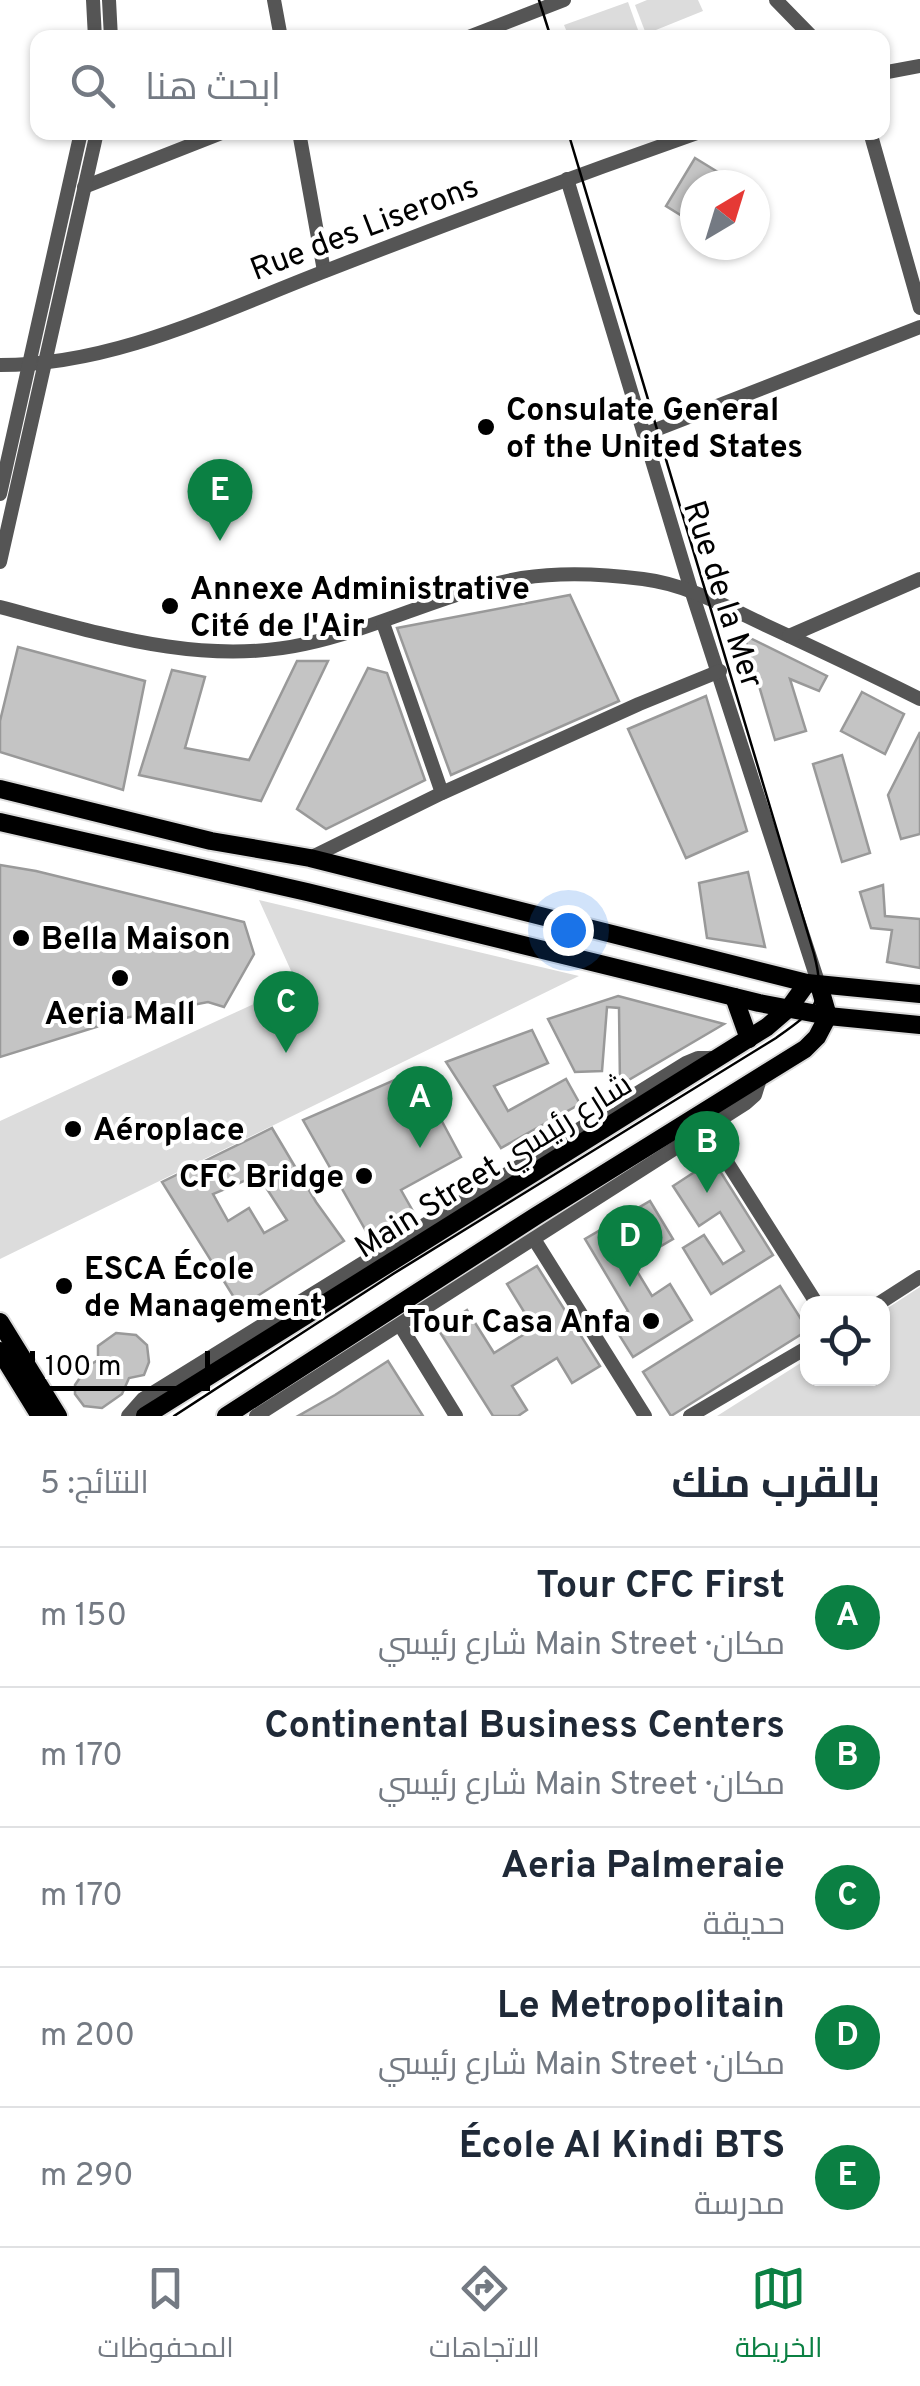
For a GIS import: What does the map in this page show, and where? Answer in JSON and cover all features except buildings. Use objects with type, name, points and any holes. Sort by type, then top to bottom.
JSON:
[{"type":"main road","points":[[0,789],[211,840],[310,858],[813,979],[920,994]]},
{"type":"main road","points":[[0,822],[307,892],[734,997],[828,1016],[920,1025]]},
{"type":"main road","points":[[813,979],[828,1016]]},
{"type":"main road","name":"Main Street شارع رئيسي","points":[[145,1416],[719,1058],[789,1008],[813,979]]},
{"type":"main road","points":[[734,997],[748,1039]]},
{"type":"main road","name":"Main Street شارع رئيسي","points":[[226,1416],[805,1049],[828,1016]]},
{"type":"main road","points":[[0,1322],[58,1416]]},
{"type":"main road","points":[[0,1352],[40,1416]]},
{"type":"street","points":[[94,0],[96,30]]},
{"type":"street","points":[[109,0],[111,30]]},
{"type":"street","points":[[274,0],[280,30]]},
{"type":"street","points":[[487,30],[564,0]]},
{"type":"street","points":[[776,0],[805,30]]},
{"type":"street","points":[[890,72],[920,66]]},
{"type":"street","points":[[0,494],[79,140]]},
{"type":"street","points":[[0,562],[94,140]]},
{"type":"street","points":[[84,187],[204,140]]},
{"type":"street","points":[[300,140],[324,272]]},
{"type":"street","name":"Rue des Liserons","points":[[0,365],[46,363],[110,352],[167,334],[677,140]]},
{"type":"street","points":[[872,140],[920,308]]},
{"type":"street","name":"Rue de la Mer","points":[[567,179],[813,979]]},
{"type":"street","points":[[646,434],[920,327]]},
{"type":"street","points":[[0,607],[118,639],[199,651],[302,645],[383,623],[475,590],[546,576],[644,579],[692,593],[920,699]]},
{"type":"street","points":[[789,636],[920,578]]},
{"type":"street","points":[[383,623],[442,793]]},
{"type":"street","points":[[310,858],[442,793],[720,671]]},
{"type":"street","name":"Main Street شارع رئيسي","points":[[128,1416],[143,1399],[686,1063],[705,1056],[719,1058]]},
{"type":"street","name":"Main Street شارع رئيسي","points":[[256,1416],[751,1100],[760,1078]]},
{"type":"street","points":[[706,1129],[813,1296]]},
{"type":"street","points":[[534,1239],[645,1416]]},
{"type":"street","points":[[890,1296],[920,1276]]},
{"type":"street","points":[[400,1324],[456,1416]]},
{"type":"street","points":[[690,1416],[800,1352]]},
{"type":"shaded area","points":[[647,0],[698,0],[703,11],[656,30],[644,30],[635,5]]},
{"type":"shaded area","points":[[628,2],[638,30],[566,30],[564,25]]},
{"type":"shaded area","points":[[259,900],[579,976],[0,1259],[0,1121],[297,984]]},
{"type":"shaded area","points":[[920,1287],[920,1416],[717,1416],[800,1363],[800,1386],[890,1386],[890,1306]]},
{"type":"tram line","points":[[539,0],[548,30]]},
{"type":"tram line","points":[[174,1416],[393,1274],[776,1038],[808,1012],[818,995],[814,954],[570,140]]},
{"type":"place","name":"Consulate General of the United States","points":[[486,427]]},
{"type":"place","name":"École Al Kindi BTS","points":[[220,541]]},
{"type":"place","name":"Annexe Administrative Cité de l'Air","points":[[170,606]]},
{"type":"place","name":"Bella Maison","points":[[21,938]]},
{"type":"place","name":"Aeria Mall","points":[[120,978]]},
{"type":"place","name":"Aeria Palmeraie","points":[[286,1053]]},
{"type":"place","name":"Aéroplace","points":[[73,1129]]},
{"type":"place","name":"Tour CFC First","points":[[420,1148]]},
{"type":"place","name":"CFC Bridge","points":[[364,1176]]},
{"type":"place","name":"Continental Business Centers","points":[[707,1193]]},
{"type":"place","name":"ESCA École de Management","points":[[64,1286]]},
{"type":"place","name":"Le Metropolitain","points":[[630,1287]]},
{"type":"place","name":"Tour Casa Anfa","points":[[651,1321]]}]
